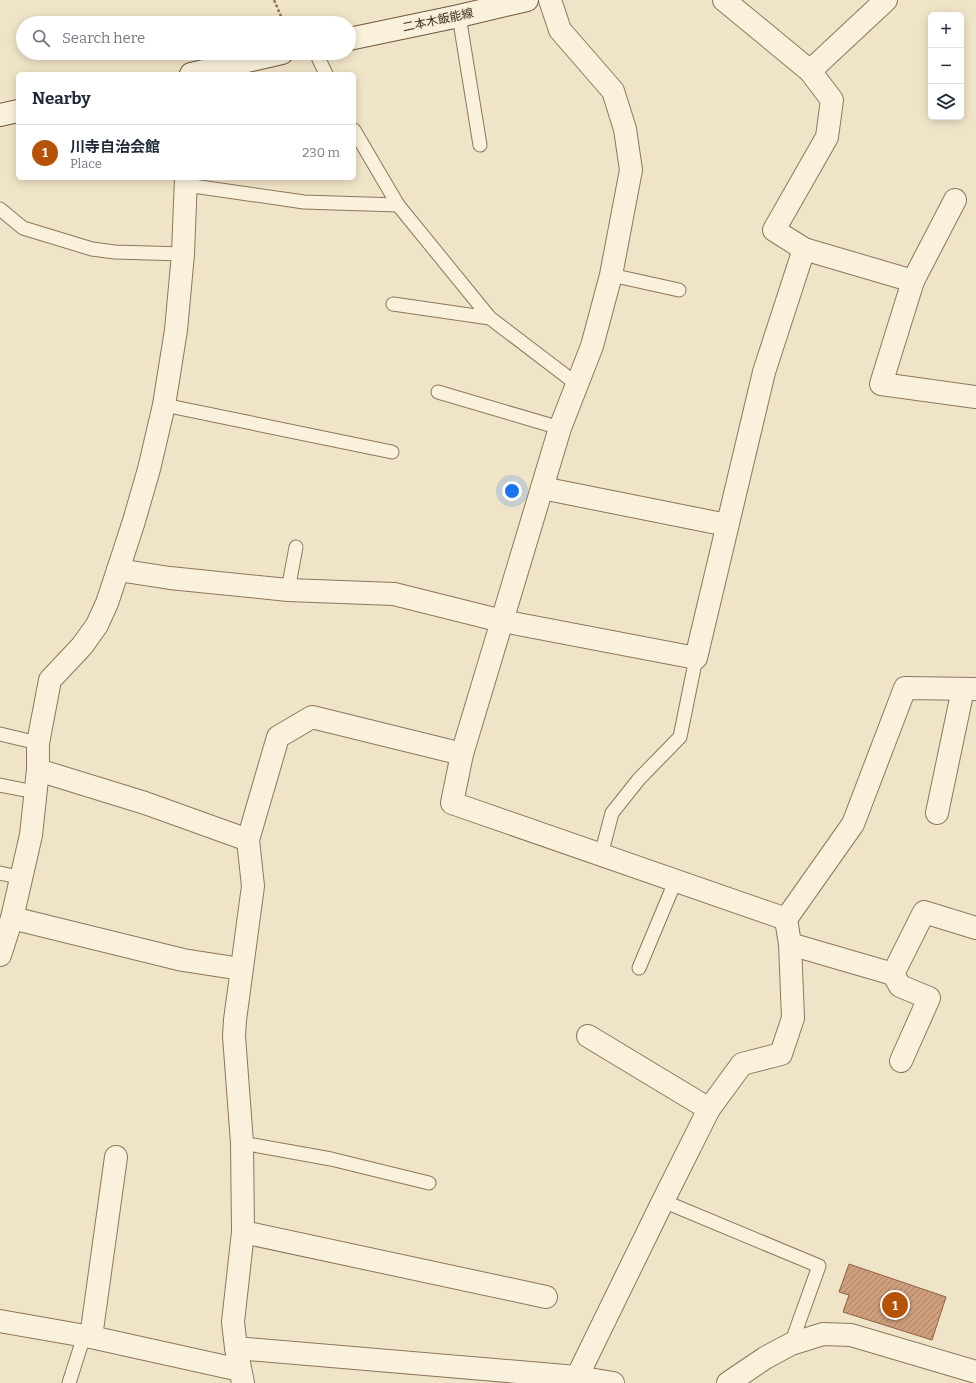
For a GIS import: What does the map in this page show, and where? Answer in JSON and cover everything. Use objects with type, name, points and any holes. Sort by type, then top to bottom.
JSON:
[{"type":"street","name":"二本木飯能線","points":[[356,37],[459,16],[527,0]]},
{"type":"street","points":[[550,0],[560,30],[613,91],[625,129],[631,170],[611,275],[592,346],[560,428],[462,754],[452,803],[675,882],[786,919]]},
{"type":"street","points":[[724,0],[810,71],[832,100],[827,137],[774,230],[804,249],[913,281]]},
{"type":"street","points":[[810,71],[886,0]]},
{"type":"street","points":[[200,72],[252,60]]},
{"type":"street","points":[[0,115],[16,111]]},
{"type":"street","points":[[0,955],[12,918],[31,835],[38,770],[38,743],[50,680],[82,646],[97,625],[118,570],[149,469],[164,405],[176,330],[183,254],[186,182]]},
{"type":"street","points":[[955,200],[913,281],[882,384],[976,397]]},
{"type":"street","points":[[118,570],[170,578],[288,590],[394,594],[502,621],[696,658],[764,372],[804,249]]},
{"type":"street","points":[[542,488],[727,525]]},
{"type":"street","points":[[577,1377],[709,1109],[742,1064],[780,1054],[793,1018],[790,944],[786,919],[853,824],[905,688],[969,689],[937,813]]},
{"type":"street","points":[[0,1321],[87,1337],[241,1377],[233,1322],[243,1232],[242,1143],[234,1036],[253,886],[248,840],[278,736],[312,717],[462,754]]},
{"type":"street","points":[[38,770],[145,803],[248,840]]},
{"type":"street","points":[[893,974],[924,912],[976,928]]},
{"type":"street","points":[[12,918],[183,960],[242,969]]},
{"type":"street","points":[[790,944],[893,974],[900,986],[929,998],[901,1061]]},
{"type":"street","points":[[588,1036],[709,1109]]},
{"type":"street","points":[[87,1337],[116,1156]]},
{"type":"street","points":[[243,1232],[546,1297]]},
{"type":"street","points":[[728,1383],[765,1358],[791,1344],[823,1334],[851,1335],[976,1372]]},
{"type":"street","points":[[236,1348],[577,1377],[613,1383]]},
{"type":"lane","points":[[459,16],[480,145]]},
{"type":"lane","points":[[319,60],[325,72]]},
{"type":"lane","points":[[356,133],[398,205],[490,318],[578,385]]},
{"type":"lane","points":[[186,182],[304,202],[398,205]]},
{"type":"lane","points":[[0,209],[23,228],[92,249],[114,252],[183,254]]},
{"type":"lane","points":[[611,275],[679,290]]},
{"type":"lane","points":[[393,304],[490,318]]},
{"type":"lane","points":[[438,392],[560,428]]},
{"type":"lane","points":[[164,405],[392,452]]},
{"type":"lane","points":[[288,590],[296,547]]},
{"type":"lane","points":[[601,855],[612,813],[639,779],[680,737],[696,658]]},
{"type":"lane","points":[[0,734],[38,743]]},
{"type":"lane","points":[[0,785],[35,792]]},
{"type":"lane","points":[[0,873],[22,878]]},
{"type":"lane","points":[[639,968],[675,882]]},
{"type":"lane","points":[[242,1143],[331,1159],[429,1184]]},
{"type":"lane","points":[[663,1201],[819,1266],[791,1344]]},
{"type":"lane","points":[[69,1383],[87,1337]]},
{"type":"path","points":[[274,0],[281,16]]},
{"type":"building","points":[[849,1264],[946,1297],[932,1340],[843,1312],[849,1295],[839,1292]]},
{"type":"place","name":"川寺自治会館","points":[[895,1305]]}]
